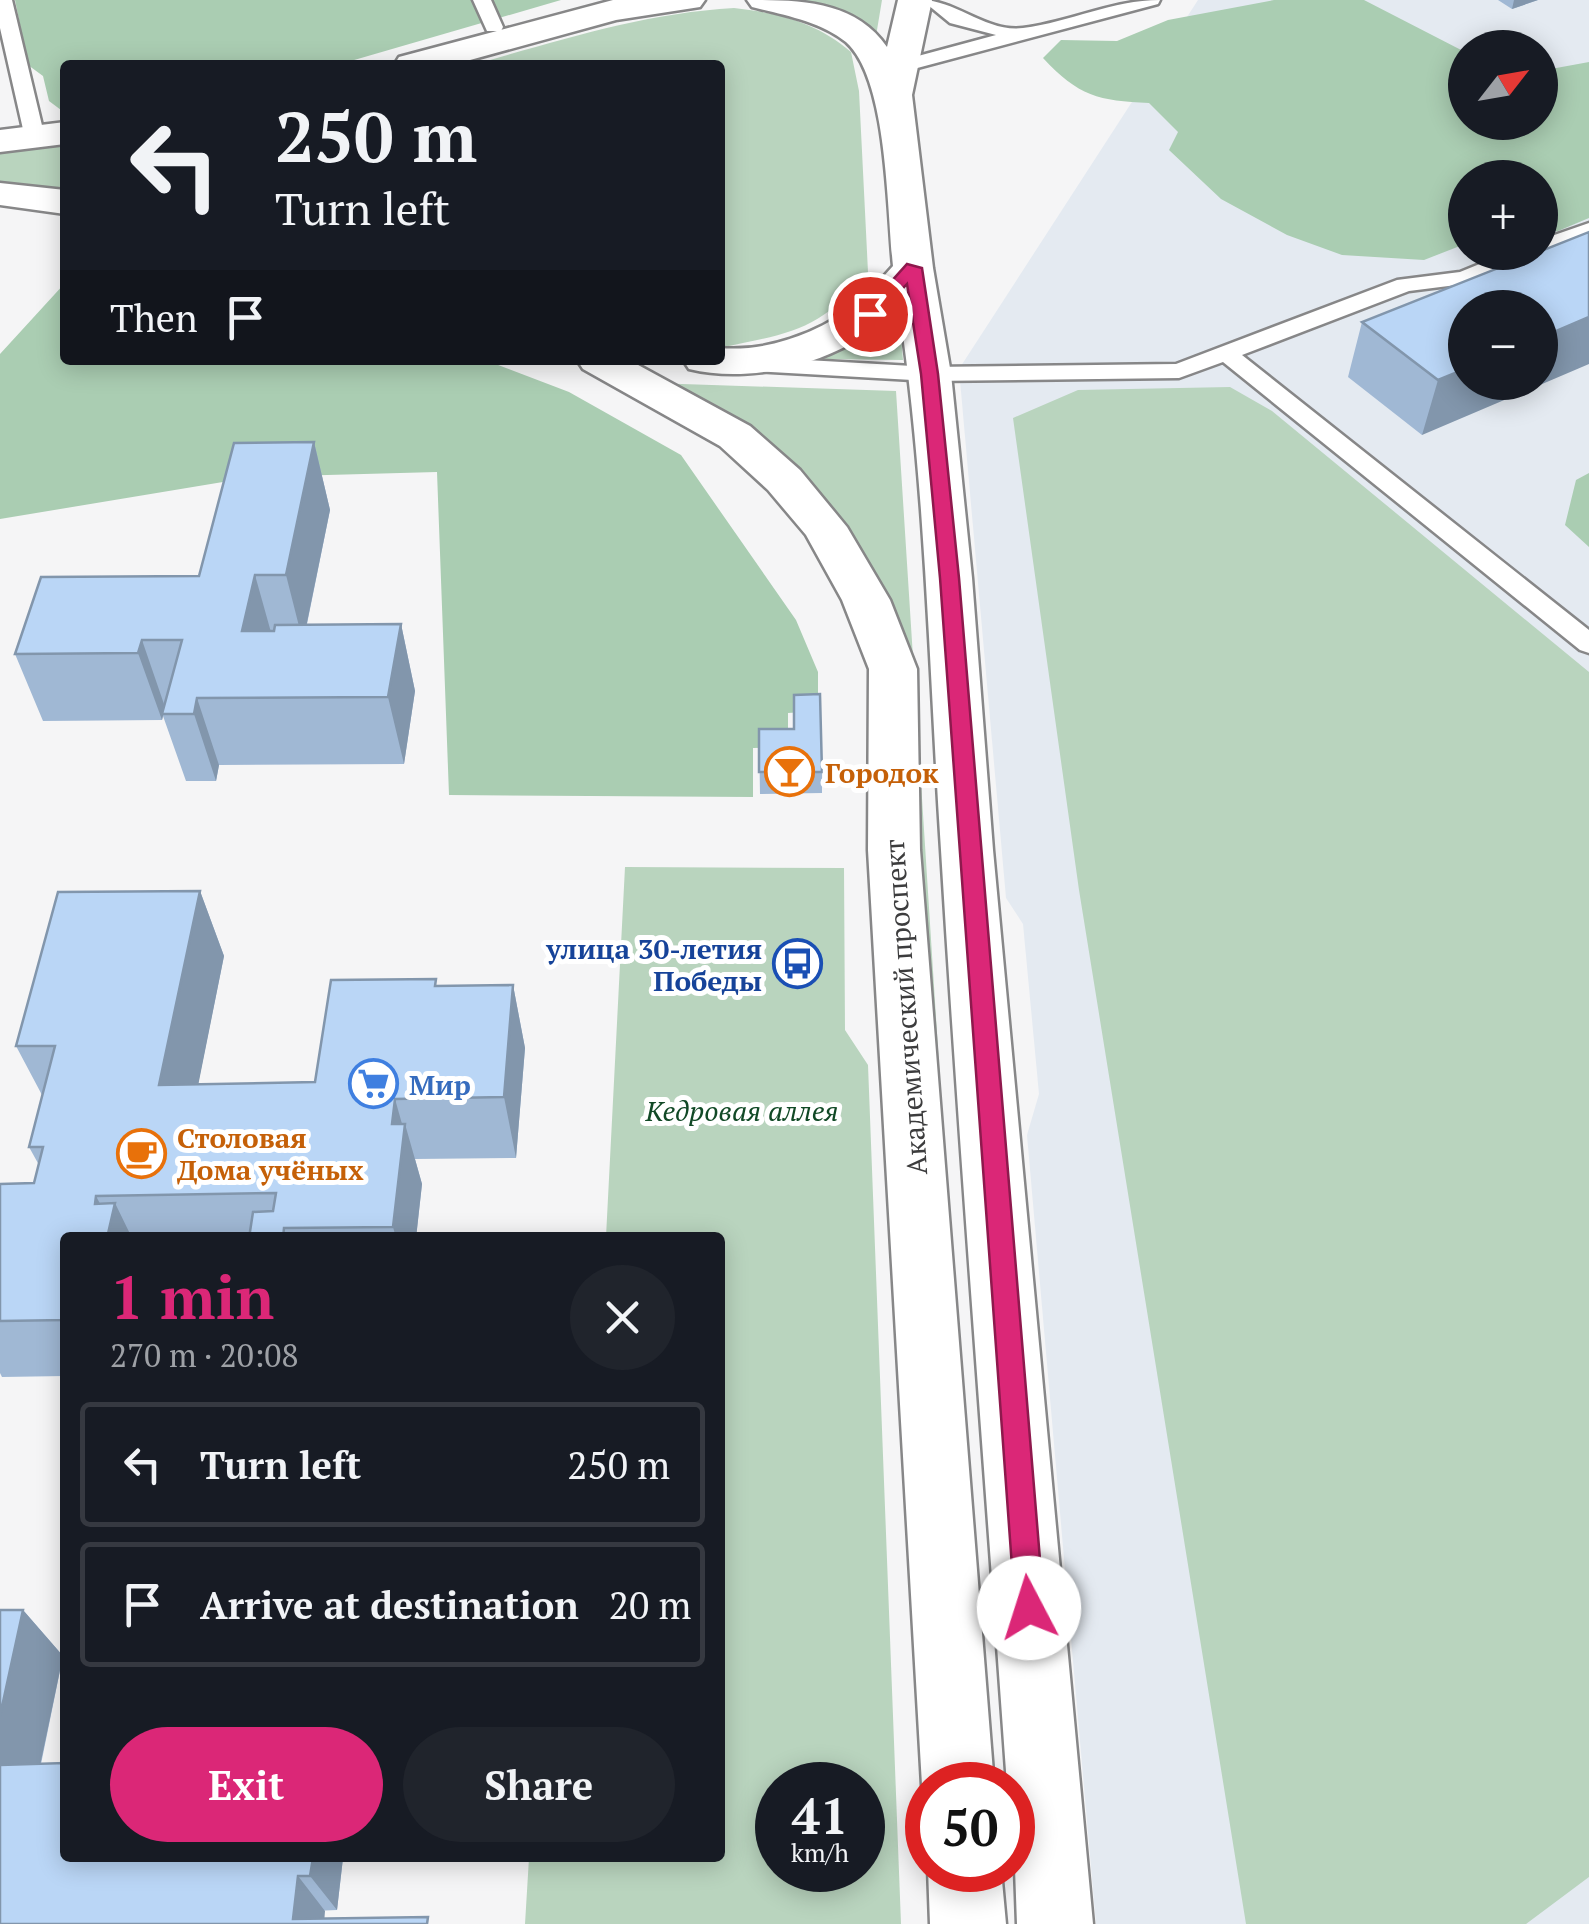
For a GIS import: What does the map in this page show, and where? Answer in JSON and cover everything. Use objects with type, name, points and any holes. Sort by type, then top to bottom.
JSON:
[{"type":"main road","points":[[430,60],[627,5],[688,0]]},
{"type":"main road","points":[[764,0],[804,8],[855,32],[897,80]]},
{"type":"main road","points":[[914,0],[897,80],[913,268],[930,374],[949,578],[1055,1924]]},
{"type":"main road","points":[[0,194],[60,201]]},
{"type":"main road","points":[[725,362],[749,364],[835,334],[870,314],[913,268]]},
{"type":"main road","name":"Академический проспект","points":[[607,365],[735,436],[784,480],[824,526],[866,600],[892,668],[895,868],[956,1762]]},
{"type":"main road","points":[[966,1892],[968,1924]]},
{"type":"lane","points":[[3,0],[33,138]]},
{"type":"lane","points":[[482,0],[494,27]]},
{"type":"lane","points":[[931,0],[940,10],[970,24],[1018,34]]},
{"type":"lane","points":[[897,80],[1018,34],[1151,0]]},
{"type":"lane","points":[[1558,241],[1589,229]]},
{"type":"lane","points":[[749,364],[930,374],[1179,371],[1405,286],[1464,278],[1484,270]]},
{"type":"lane","points":[[1226,353],[1589,644]]},
{"type":"shaded area","points":[[1198,0],[1589,0],[1589,1924],[1096,1924],[1027,1135],[1039,1094],[1023,924],[1006,898],[959,369]]},
{"type":"green space","points":[[15,0],[561,0],[354,60],[60,60],[60,109],[49,101],[43,76],[28,65]]},
{"type":"green space","points":[[804,0],[882,0],[876,36],[842,15]]},
{"type":"green space","points":[[1274,0],[1364,0],[1448,43],[1448,140],[1558,140],[1558,68],[1589,62],[1589,218],[1558,231],[1558,160],[1448,160],[1448,251],[1424,260],[1342,255],[1287,235],[1221,199],[1169,150],[1178,132],[1149,103],[1090,94],[1067,81],[1043,58],[1061,40],[1117,41],[1168,20]]},
{"type":"green space","points":[[734,8],[766,13],[824,33],[851,52],[859,91],[868,272],[836,306],[805,326],[725,347],[725,60],[490,60],[634,22]]},
{"type":"green space","points":[[60,143],[60,193],[0,185],[0,150]]},
{"type":"green space","points":[[60,288],[60,365],[498,365],[569,392],[681,455],[796,620],[818,672],[818,711],[788,713],[788,747],[753,748],[753,797],[449,795],[437,472],[253,477],[0,519],[0,354]]},
{"type":"green space","points":[[899,314],[903,360],[821,359],[868,338]]},
{"type":"green space","points":[[652,383],[896,391],[984,1762],[902,681],[850,558]]},
{"type":"green space","points":[[1230,387],[1272,411],[1589,672],[1589,1877],[1526,1924],[1246,1924],[1079,890],[1013,418],[1078,390]]},
{"type":"green space","points":[[1589,473],[1589,547],[1565,525],[1576,480]]},
{"type":"green space","name":"Кедровая аллея","points":[[625,867],[844,868],[845,1030],[868,1065],[901,1924],[525,1924],[529,1862],[725,1862],[725,1232],[606,1232]]},
{"type":"building","points":[[1589,232],[1589,317],[1558,330],[1558,290],[1448,290],[1448,376],[1438,380],[1362,322],[1493,270],[1558,270],[1558,244]]},
{"type":"building","points":[[314,442],[286,575],[255,575],[242,631],[274,631],[275,625],[401,624],[388,697],[197,698],[194,714],[162,714],[182,640],[142,640],[138,653],[15,654],[41,577],[199,576],[234,443]]},
{"type":"building","name":"Городок","points":[[820,694],[822,772],[759,772],[759,729],[794,729],[794,695]]},
{"type":"building","points":[[200,891],[159,1085],[315,1082],[331,980],[436,979],[435,986],[513,985],[504,1097],[395,1099],[392,1124],[405,1124],[393,1227],[250,1232],[253,1212],[273,1211],[276,1193],[96,1196],[95,1204],[115,1203],[108,1232],[60,1232],[60,1320],[0,1321],[0,1184],[34,1183],[43,1147],[29,1147],[55,1046],[16,1046],[58,892]]},
{"type":"building","points":[[0,1610],[23,1610],[0,1716]]},
{"type":"building","points":[[60,1763],[60,1862],[312,1862],[310,1876],[298,1876],[293,1919],[428,1917],[427,1924],[0,1924],[0,1765]]},
{"type":"place","name":"Городок","points":[[790,772]]},
{"type":"place","name":"улица 30-летия Победы","points":[[797,964]]},
{"type":"place","name":"Мир","points":[[374,1084]]},
{"type":"place","name":"Столовая Дома учёных","points":[[142,1153]]},
{"type":"route","points":[[870,314],[913,268],[930,374],[949,578],[1029,1608]]}]
